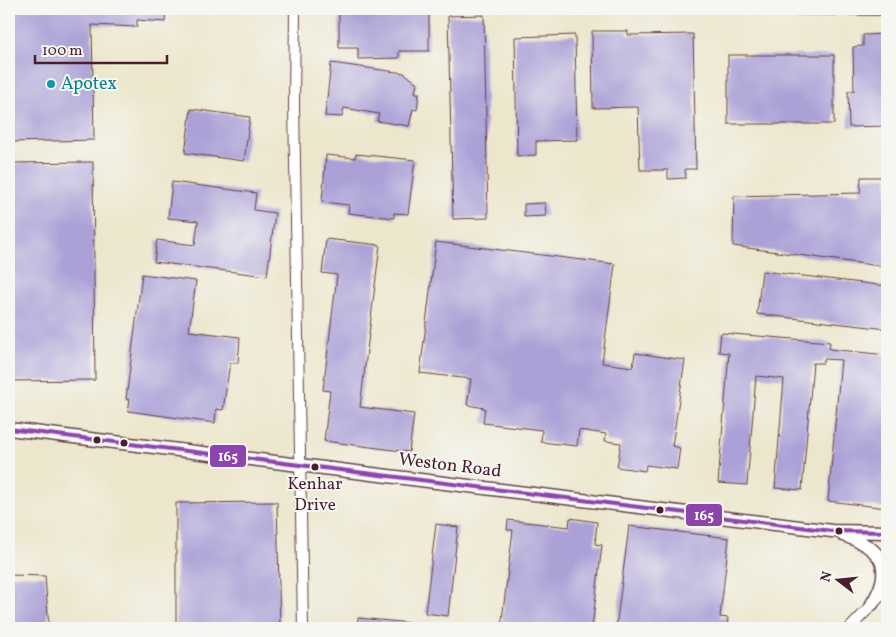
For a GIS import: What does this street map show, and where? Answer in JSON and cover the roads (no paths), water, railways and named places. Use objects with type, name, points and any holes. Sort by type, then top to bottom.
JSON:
[{"type":"main road","name":"Weston Road","points":[[9,429],[832,531],[887,532]]},
{"type":"main road","points":[[832,531],[865,542],[881,562],[884,578],[872,604]]},
{"type":"street","points":[[295,9],[294,104],[303,628]]},
{"type":"street","points":[[753,9],[887,10]]},
{"type":"street","points":[[850,628],[887,589]]},
{"type":"place","name":"Apotex","points":[[51,84]]},
{"type":"place","name":"Kenhar Drive","points":[[315,467]]}]
